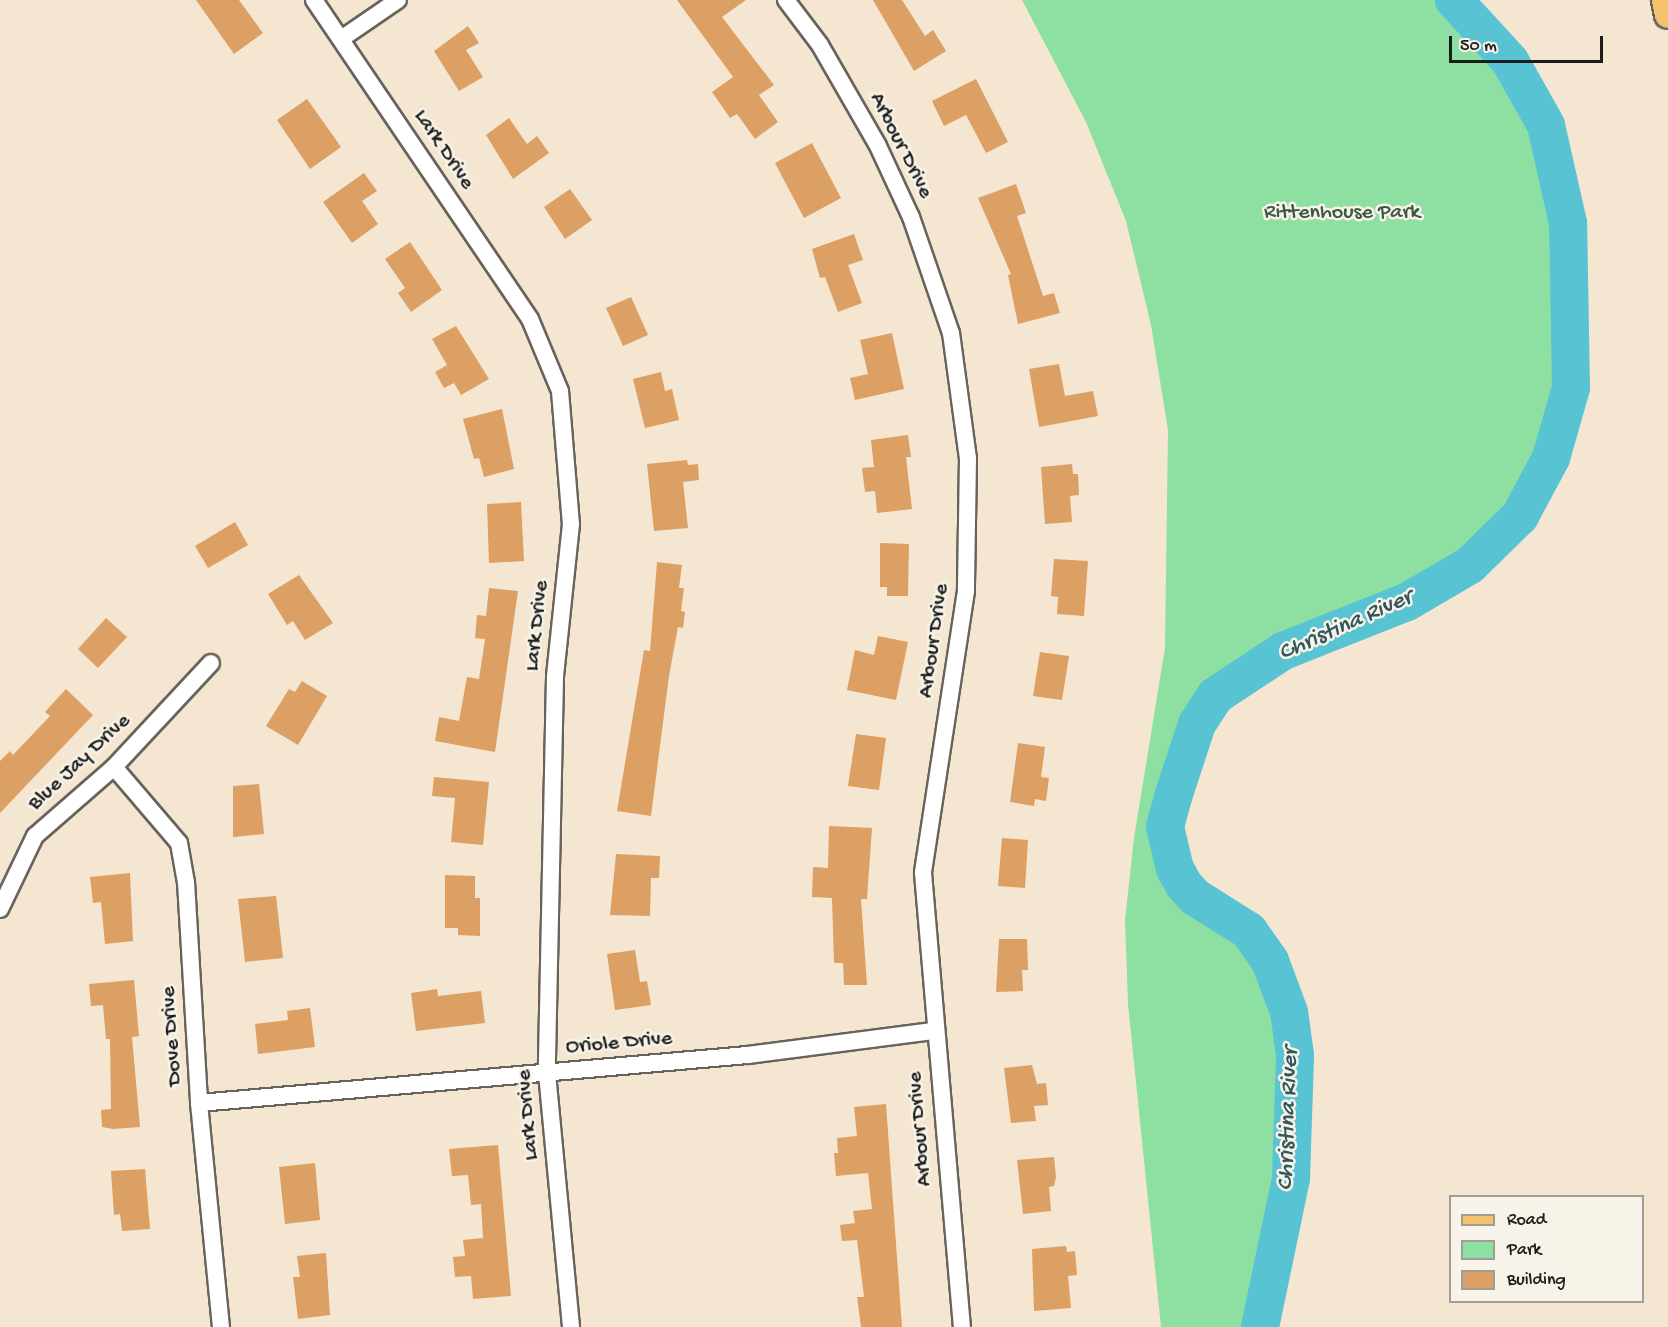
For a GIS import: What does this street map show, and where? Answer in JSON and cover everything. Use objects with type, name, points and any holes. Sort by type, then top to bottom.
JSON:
[{"type":"main road","points":[[1665,0],[1668,15]]},
{"type":"street","name":"Lark Drive","points":[[314,0],[530,319],[560,391],[571,524],[555,677],[547,1073],[571,1327]]},
{"type":"street","points":[[341,39],[398,0]]},
{"type":"street","name":"Arbour Drive","points":[[786,0],[820,45],[878,146],[911,217],[951,333],[968,458],[966,591],[923,873],[934,1031],[962,1327]]},
{"type":"street","name":"Blue Jay Drive","points":[[0,909],[35,836],[114,767],[211,663]]},
{"type":"street","name":"Dove Drive","points":[[114,767],[179,843],[186,882],[199,1103],[221,1327]]},
{"type":"street","name":"Oriole Drive","points":[[199,1103],[748,1055],[934,1031]]},
{"type":"green space","name":"Rittenhouse Park","points":[[1022,0],[1455,0],[1546,125],[1571,388],[1470,565],[1407,602],[1283,651],[1215,696],[1197,724],[1165,827],[1175,869],[1184,885],[1195,897],[1249,931],[1270,961],[1289,1012],[1295,1055],[1291,1178],[1260,1327],[1161,1327],[1128,1004],[1125,920],[1134,838],[1165,648],[1168,430],[1151,325],[1126,221],[1086,122]]},
{"type":"building","points":[[196,0],[239,0],[263,33],[234,54]]},
{"type":"building","points":[[677,0],[746,0],[722,17],[774,85],[759,95],[778,122],[755,139],[737,114],[730,118],[712,92],[733,77]]},
{"type":"building","points":[[873,0],[902,0],[925,36],[933,30],[946,51],[914,71]]},
{"type":"building","points":[[468,26],[479,43],[466,50],[483,77],[459,91],[434,51]]},
{"type":"building","points":[[976,79],[1008,142],[986,153],[966,115],[944,126],[932,101]]},
{"type":"building","points":[[307,99],[341,147],[310,169],[277,120]]},
{"type":"building","points":[[509,118],[527,144],[537,136],[549,153],[513,179],[486,135]]},
{"type":"building","points":[[812,143],[841,198],[804,218],[775,163]]},
{"type":"building","points":[[364,173],[377,191],[362,201],[378,224],[352,243],[323,202]]},
{"type":"building","points":[[1016,184],[1026,213],[1017,216],[1043,296],[1054,293],[1060,313],[1018,324],[1008,275],[1011,274],[978,198]]},
{"type":"building","points":[[570,189],[592,220],[565,239],[544,207]]},
{"type":"building","points":[[854,234],[863,260],[848,265],[862,303],[838,312],[825,277],[820,278],[812,249]]},
{"type":"building","points":[[410,242],[442,290],[411,312],[398,293],[405,288],[385,259]]},
{"type":"building","points":[[631,297],[648,335],[623,346],[606,308]]},
{"type":"building","points":[[456,326],[489,379],[461,395],[454,383],[444,388],[435,372],[447,365],[432,339]]},
{"type":"building","points":[[892,333],[904,389],[855,400],[850,378],[868,374],[860,340]]},
{"type":"building","points":[[1059,364],[1065,396],[1093,391],[1098,416],[1039,427],[1029,369]]},
{"type":"building","points":[[661,372],[665,391],[672,389],[679,420],[645,428],[633,379]]},
{"type":"building","points":[[502,409],[514,469],[484,477],[479,458],[474,459],[463,419]]},
{"type":"building","points":[[908,435],[911,457],[906,457],[912,509],[877,513],[875,491],[865,492],[862,468],[874,467],[871,440]]},
{"type":"building","points":[[687,460],[688,465],[698,464],[699,480],[683,482],[688,528],[654,531],[647,464]]},
{"type":"building","points":[[1072,464],[1073,474],[1078,474],[1079,495],[1070,496],[1072,522],[1045,524],[1041,467]]},
{"type":"building","points":[[521,502],[524,561],[489,563],[487,504]]},
{"type":"building","points":[[235,522],[248,545],[208,568],[195,546]]},
{"type":"building","points":[[880,543],[909,544],[908,596],[887,596],[887,587],[880,587]]},
{"type":"building","points":[[1054,559],[1088,561],[1084,616],[1057,614],[1058,597],[1051,596]]},
{"type":"building","points":[[657,562],[682,565],[679,588],[684,588],[681,611],[685,612],[683,628],[678,627],[669,676],[651,816],[617,811],[644,650],[650,651]]},
{"type":"building","points":[[299,575],[333,623],[305,640],[293,621],[287,625],[268,594]]},
{"type":"building","points":[[489,588],[518,591],[495,752],[435,741],[439,717],[459,721],[467,677],[479,679],[485,639],[475,638],[477,615],[486,616]]},
{"type":"building","points":[[106,618],[127,637],[98,668],[78,649]]},
{"type":"building","points":[[878,636],[908,642],[896,700],[847,690],[855,650],[874,655]]},
{"type":"building","points":[[1040,652],[1069,656],[1062,700],[1033,696]]},
{"type":"building","points":[[302,681],[327,696],[298,745],[266,726],[289,689],[295,692]]},
{"type":"building","points":[[66,689],[93,715],[0,813],[0,761],[10,751],[13,755],[50,716],[45,712]]},
{"type":"building","points":[[856,734],[886,738],[879,790],[848,786]]},
{"type":"building","points":[[1018,743],[1045,747],[1041,777],[1049,778],[1046,801],[1035,799],[1034,806],[1010,802]]},
{"type":"building","points":[[434,777],[489,782],[483,845],[451,842],[455,798],[432,796]]},
{"type":"building","points":[[259,784],[264,834],[233,837],[233,786]]},
{"type":"building","points":[[829,826],[872,828],[867,899],[861,899],[867,985],[844,985],[843,963],[834,963],[832,898],[812,897],[813,867],[828,868]]},
{"type":"building","points":[[1002,838],[1028,840],[1025,888],[998,886]]},
{"type":"building","points":[[616,854],[660,856],[659,878],[651,878],[650,916],[610,915]]},
{"type":"building","points":[[130,873],[133,941],[105,944],[101,902],[93,903],[90,877]]},
{"type":"building","points":[[445,875],[475,876],[475,898],[480,898],[480,936],[458,935],[458,928],[445,928]]},
{"type":"building","points":[[276,896],[283,958],[245,962],[238,899]]},
{"type":"building","points":[[999,939],[1027,939],[1028,970],[1022,970],[1023,991],[996,992]]},
{"type":"building","points":[[635,950],[640,982],[647,981],[651,1005],[615,1010],[607,954]]},
{"type":"building","points":[[134,980],[139,1036],[132,1037],[140,1127],[113,1129],[102,1127],[101,1110],[111,1109],[110,1039],[106,1039],[103,1005],[91,1006],[89,984]]},
{"type":"building","points":[[437,989],[438,996],[481,991],[485,1023],[416,1031],[411,993]]},
{"type":"building","points":[[310,1008],[315,1047],[258,1054],[255,1024],[288,1020],[287,1011]]},
{"type":"building","points":[[1032,1065],[1037,1084],[1046,1083],[1048,1105],[1034,1106],[1036,1121],[1011,1123],[1004,1068]]},
{"type":"building","points":[[886,1104],[902,1327],[861,1327],[857,1297],[864,1297],[857,1240],[842,1241],[840,1225],[855,1223],[853,1211],[872,1209],[868,1173],[836,1176],[834,1153],[838,1153],[837,1138],[857,1136],[854,1107]]},
{"type":"building","points":[[498,1145],[511,1296],[473,1299],[471,1276],[455,1277],[453,1257],[465,1256],[463,1240],[483,1238],[481,1204],[471,1205],[468,1175],[452,1176],[449,1149]]},
{"type":"building","points":[[1054,1157],[1056,1177],[1054,1186],[1049,1187],[1051,1211],[1023,1214],[1017,1160]]},
{"type":"building","points":[[315,1163],[320,1220],[285,1224],[279,1167]]},
{"type":"building","points":[[145,1169],[150,1229],[122,1231],[120,1214],[114,1215],[111,1171]]},
{"type":"building","points":[[1066,1246],[1067,1252],[1075,1251],[1077,1275],[1068,1276],[1071,1308],[1034,1311],[1032,1249]]},
{"type":"building","points":[[326,1253],[330,1315],[298,1319],[293,1277],[300,1277],[297,1256]]},
{"type":"waterway","name":"Christina River","points":[[1260,1327],[1291,1178],[1295,1055],[1289,1012],[1270,961],[1249,931],[1195,897],[1184,885],[1175,869],[1165,827],[1197,724],[1215,696],[1283,651],[1407,602],[1470,565],[1520,516],[1551,458],[1571,388],[1568,223],[1546,125],[1510,61],[1454,0]]}]
